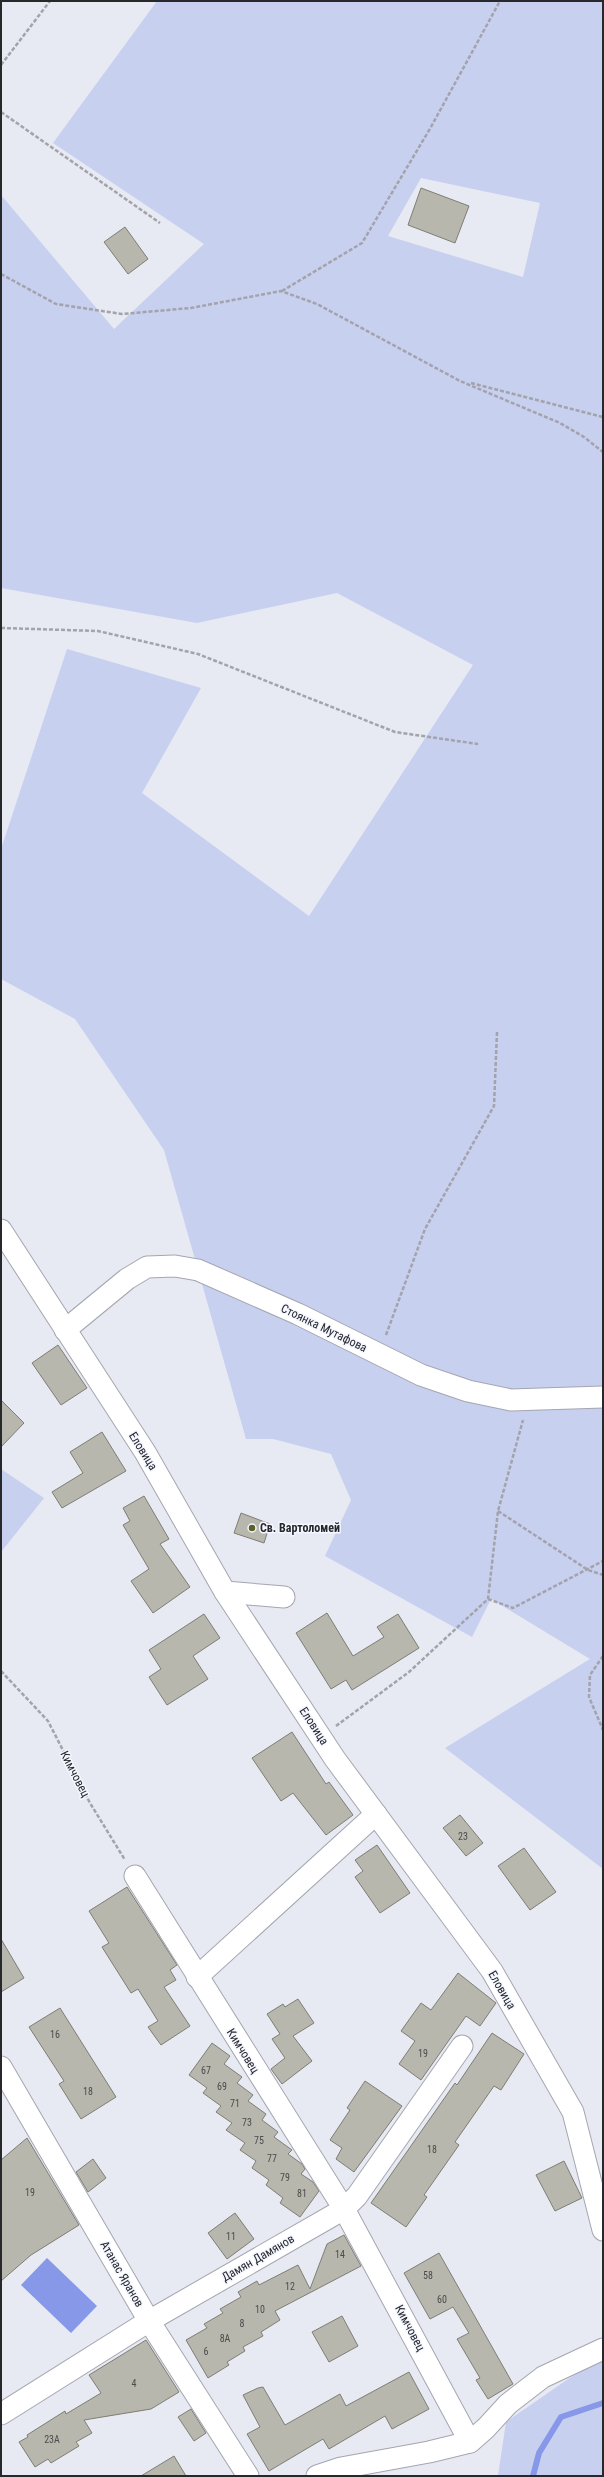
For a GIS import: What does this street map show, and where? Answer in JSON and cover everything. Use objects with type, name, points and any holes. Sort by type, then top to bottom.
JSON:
[{"type":"street","name":"Еловица","points":[[1,1230],[145,1452],[225,1592],[322,1737],[335,1759],[492,1971],[573,2112],[603,2230]]},
{"type":"street","name":"Стоянка Мутафова","points":[[65,1330],[127,1279],[147,1267],[175,1266],[198,1270],[421,1375],[468,1391],[511,1400],[603,1397]]},
{"type":"street","points":[[225,1592],[284,1597]]},
{"type":"street","points":[[197,1977],[376,1814]]},
{"type":"street","name":"Кимчовец","points":[[135,1876],[344,2209],[470,2442]]},
{"type":"street","name":"Дамян Дамянов","points":[[1,2414],[150,2321],[344,2209],[357,2196],[462,2046]]},
{"type":"street","name":"Атанас Яранов","points":[[1,2068],[150,2321],[248,2476]]},
{"type":"street","points":[[316,2476],[341,2468],[429,2452],[470,2442],[486,2428],[508,2404],[543,2377],[603,2349]]},
{"type":"path","points":[[1,65],[50,1]]},
{"type":"path","points":[[1,274],[56,304],[122,314],[192,308],[281,291],[362,243],[431,127],[500,1]]},
{"type":"path","points":[[1,112],[160,223]]},
{"type":"path","points":[[281,291],[317,304],[460,380],[560,423],[584,437],[603,452]]},
{"type":"path","points":[[460,380],[603,417]]},
{"type":"path","points":[[1,628],[98,631],[198,654],[395,732],[478,744]]},
{"type":"path","points":[[379,1354],[425,1229],[494,1106],[498,1032]]},
{"type":"path","points":[[322,1737],[410,1672],[488,1599],[498,1511],[528,1400]]},
{"type":"path","points":[[498,1511],[588,1570],[603,1575]]},
{"type":"path","points":[[488,1599],[513,1608],[603,1561]]},
{"type":"path","points":[[603,1656],[590,1675],[590,1697],[603,1730]]},
{"type":"path","name":"Кимчовец","points":[[1,1671],[48,1721],[90,1803],[135,1876]]},
{"type":"shaded area","points":[[157,1],[603,1],[603,1869],[445,1748],[590,1659],[491,1599],[472,1637],[325,1556],[351,1500],[331,1454],[273,1439],[246,1439],[164,1150],[75,1019],[1,979],[1,849],[67,649],[201,688],[142,793],[309,916],[473,665],[337,593],[197,623],[1,588],[1,195],[114,329],[204,244],[53,143]],"holes":[[[421,178],[540,203],[523,277],[388,236]]]},
{"type":"shaded area","points":[[1,1469],[44,1498],[1,1552]]},
{"type":"shaded area","points":[[603,2355],[603,2476],[498,2476],[506,2422]]},
{"type":"water","points":[[47,2258],[97,2306],[71,2333],[21,2285]]},
{"type":"building","points":[[421,188],[469,206],[455,243],[408,225]]},
{"type":"building","points":[[125,227],[148,259],[128,274],[104,242]]},
{"type":"building","points":[[58,1345],[87,1388],[61,1405],[32,1363]]},
{"type":"building","points":[[1,1400],[24,1423],[1,1447]]},
{"type":"building","points":[[102,1432],[126,1471],[62,1508],[52,1492],[83,1473],[70,1452]]},
{"type":"building","points":[[144,1496],[169,1539],[160,1544],[190,1587],[153,1613],[131,1581],[149,1569],[123,1525],[130,1521],[123,1508]]},
{"type":"building","name":"Св. Вартоломей","points":[[241,1513],[270,1524],[264,1543],[234,1533]]},
{"type":"building","points":[[327,1613],[353,1656],[384,1637],[377,1627],[398,1614],[419,1648],[352,1690],[346,1680],[331,1689],[296,1633]]},
{"type":"building","points":[[204,1614],[220,1638],[193,1656],[208,1679],[167,1705],[149,1677],[161,1669],[149,1650]]},
{"type":"building","points":[[292,1732],[326,1784],[329,1782],[353,1815],[326,1835],[293,1793],[281,1801],[252,1758]]},
{"type":"building","points":[[460,1815],[483,1843],[466,1856],[443,1828]]},
{"type":"building","points":[[377,1845],[410,1893],[380,1913],[355,1877],[363,1871],[355,1860]]},
{"type":"building","points":[[524,1848],[556,1892],[530,1910],[498,1866]]},
{"type":"building","points":[[127,1887],[177,1965],[170,1970],[176,1980],[164,1987],[190,2026],[161,2045],[148,2027],[158,2021],[138,1989],[131,1993],[102,1947],[109,1943],[89,1911]]},
{"type":"building","points":[[1,1939],[24,1978],[1,1992]]},
{"type":"building","points":[[458,1973],[496,2003],[480,2026],[466,2016],[421,2080],[399,2064],[415,2041],[401,2031],[421,2003],[431,2010]]},
{"type":"building","points":[[298,1999],[314,2023],[293,2036],[312,2061],[282,2084],[271,2069],[285,2058],[272,2039],[280,2034],[267,2014],[283,2004],[285,2007]]},
{"type":"building","points":[[60,2008],[116,2097],[81,2119],[59,2084],[64,2081],[29,2027]]},
{"type":"building","points":[[492,2033],[524,2054],[501,2090],[494,2086],[455,2142],[459,2145],[424,2195],[427,2197],[406,2227],[371,2203],[455,2083],[457,2085]]},
{"type":"building","points":[[212,2043],[230,2056],[224,2064],[242,2077],[237,2083],[253,2095],[248,2101],[266,2114],[262,2120],[278,2132],[274,2137],[292,2150],[288,2154],[302,2164],[305,2169],[301,2174],[313,2182],[319,2191],[300,2217],[280,2203],[283,2198],[266,2185],[269,2180],[252,2168],[256,2161],[240,2150],[245,2143],[226,2130],[232,2123],[216,2112],[221,2106],[203,2093],[207,2088],[189,2075]]},
{"type":"building","points":[[365,2081],[402,2106],[354,2172],[336,2159],[342,2148],[330,2140],[350,2110],[347,2108]]},
{"type":"building","points":[[27,2138],[79,2225],[31,2255],[1,2281],[1,2160]]},
{"type":"building","points":[[93,2159],[106,2178],[88,2192],[76,2172]]},
{"type":"building","points":[[564,2161],[582,2198],[555,2211],[536,2175]]},
{"type":"building","points":[[235,2213],[254,2239],[227,2259],[208,2233]]},
{"type":"building","points":[[344,2235],[361,2266],[275,2311],[280,2320],[261,2332],[263,2336],[243,2347],[245,2351],[227,2362],[229,2365],[208,2378],[186,2340],[207,2328],[204,2324],[223,2313],[220,2309],[241,2297],[238,2292],[257,2281],[259,2285],[298,2265],[310,2289],[327,2244]]},
{"type":"building","points":[[439,2253],[513,2384],[488,2399],[476,2380],[480,2378],[457,2339],[469,2333],[453,2307],[430,2319],[404,2273]]},
{"type":"building","points":[[342,2316],[358,2346],[329,2362],[312,2332]]},
{"type":"building","points":[[146,2340],[179,2392],[151,2409],[84,2420],[92,2433],[76,2442],[79,2446],[51,2463],[48,2459],[35,2467],[19,2442],[28,2437],[27,2435],[65,2411],[66,2414],[101,2393],[89,2375]]},
{"type":"building","points":[[409,2372],[429,2409],[392,2429],[385,2416],[329,2449],[323,2439],[269,2471],[247,2434],[260,2427],[243,2395],[258,2388],[263,2387],[285,2425],[340,2394],[346,2406]]},
{"type":"building","points":[[191,2409],[206,2433],[194,2441],[178,2417]]},
{"type":"building","points":[[174,2456],[186,2476],[141,2476]]},
{"type":"waterway","points":[[533,2476],[539,2453],[561,2417],[603,2403]]},
{"type":"place","name":"Св. Вартоломей","points":[[252,1528]]}]
